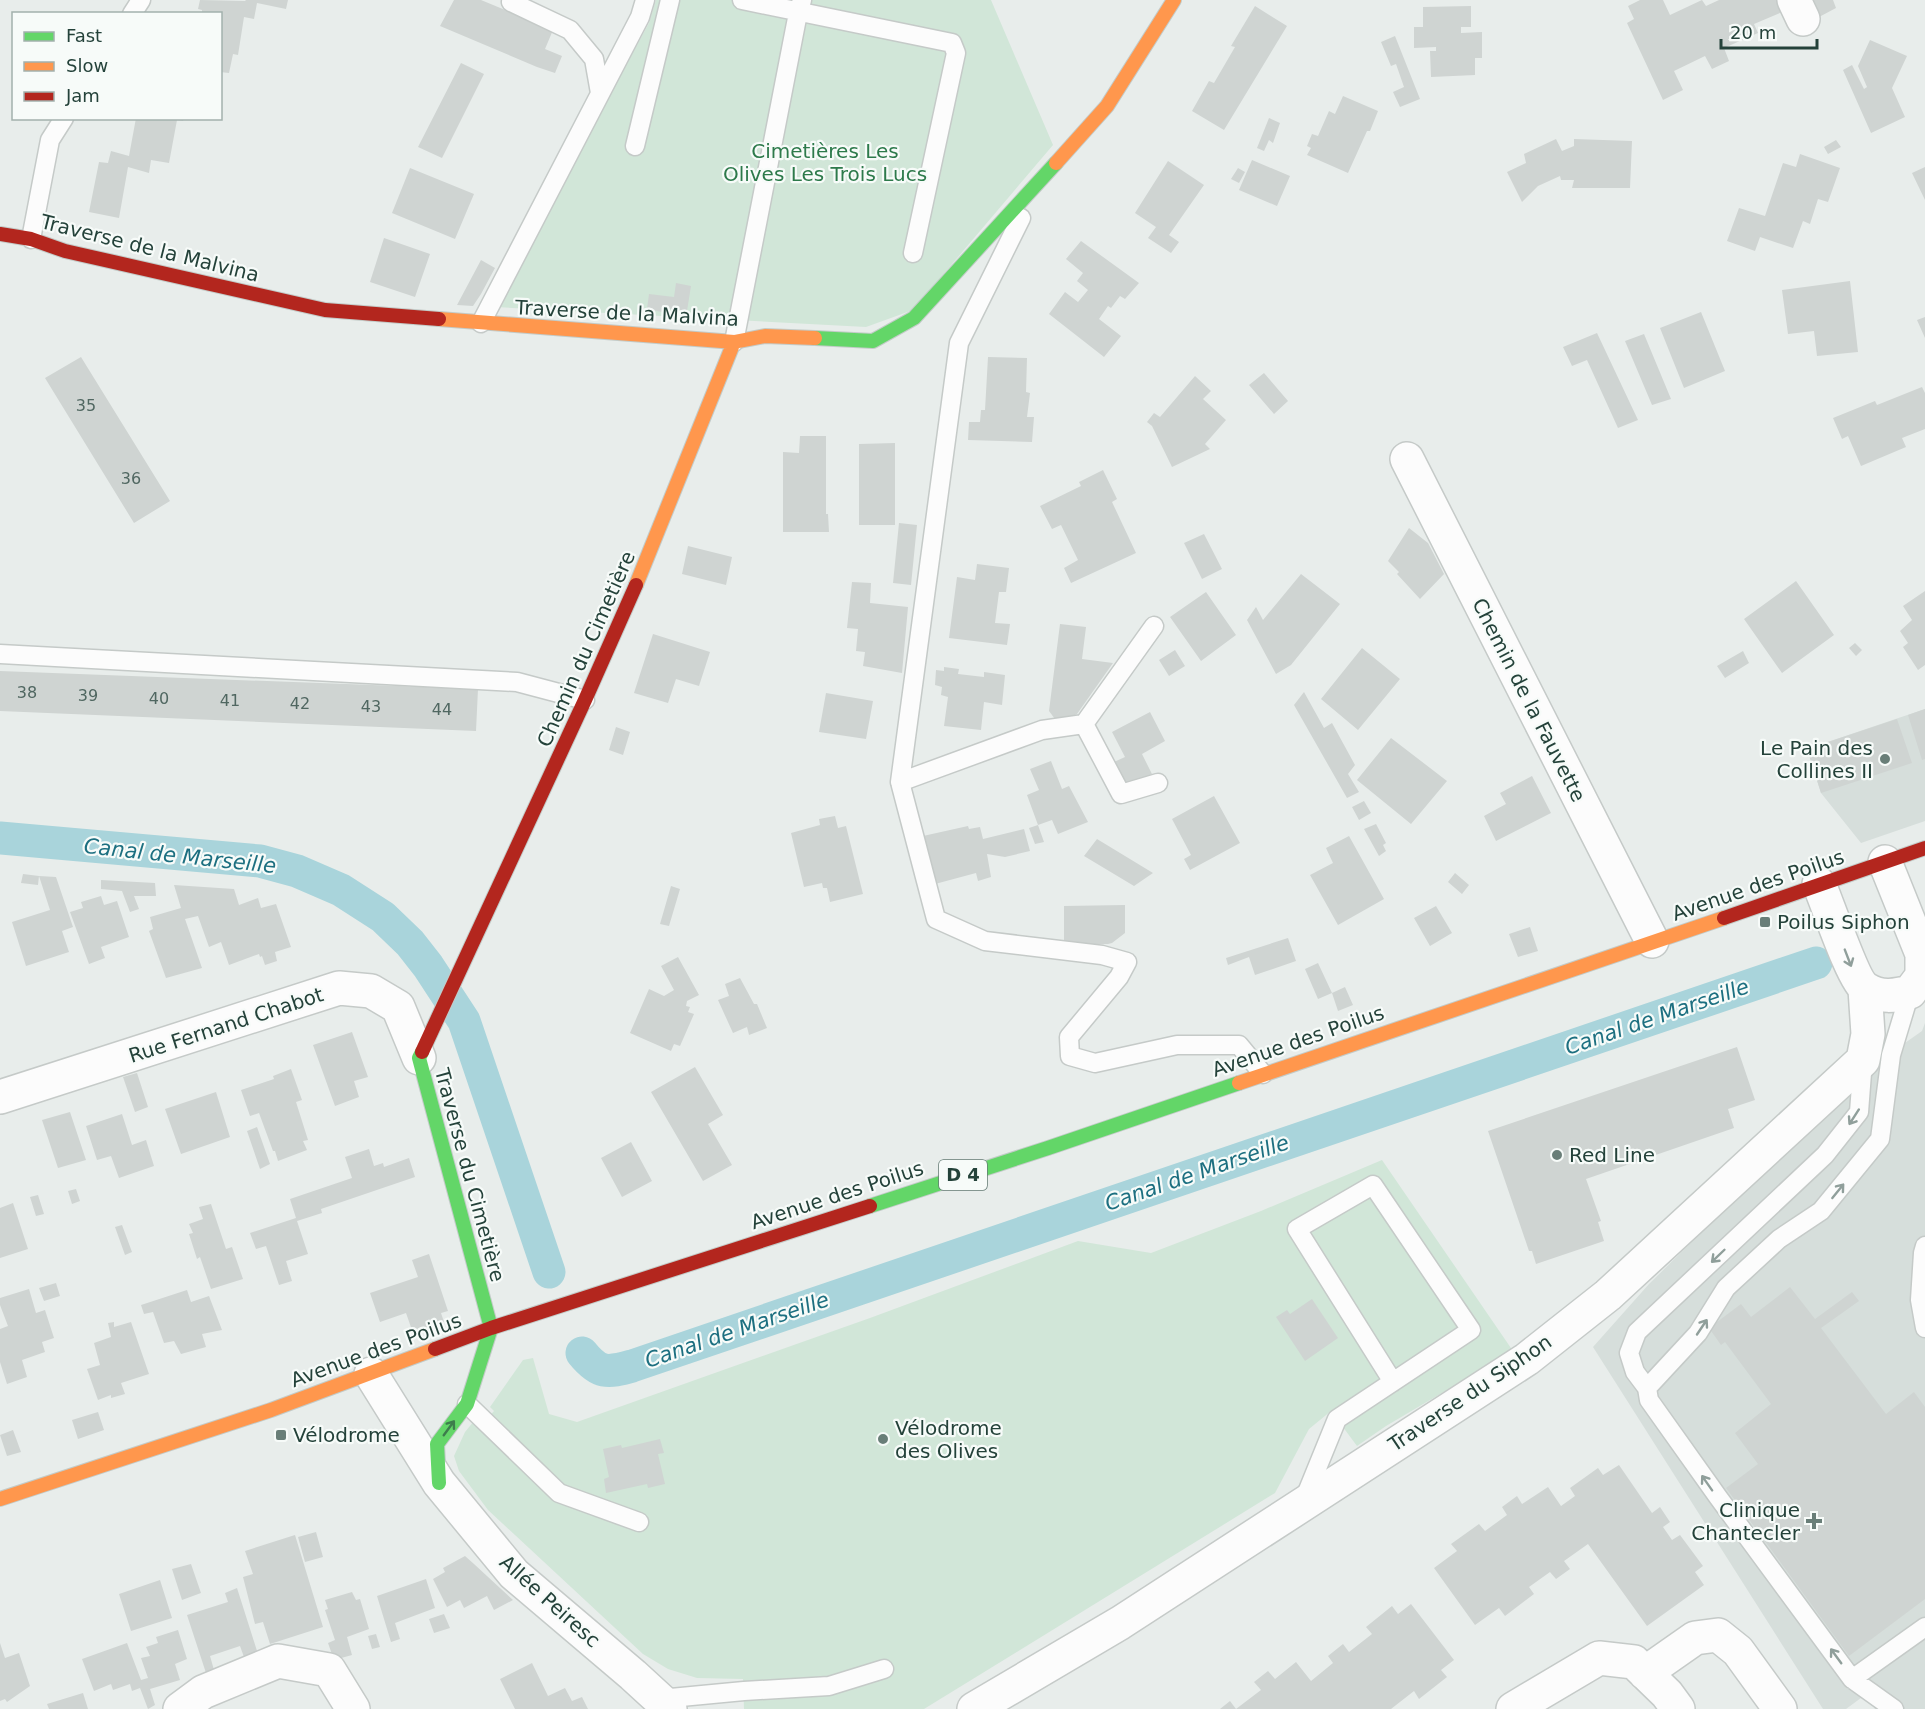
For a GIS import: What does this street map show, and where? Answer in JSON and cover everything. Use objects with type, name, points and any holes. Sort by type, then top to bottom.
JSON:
[{"type":"street","name":"Traverse de la Malvina","points":[[0,234],[31,239],[65,251],[325,310],[734,342],[765,336],[873,341],[914,318],[1107,106],[1174,0]]},
{"type":"street","name":"Chemin du Cimetière","points":[[460,967],[648,559],[734,342]]},
{"type":"street","name":"Chemin de la Fauvette","points":[[1407,459],[1652,941]]},
{"type":"street","name":"Avenue des Poilus","points":[[0,1499],[271,1410],[491,1328],[1048,1148],[1925,848]]},
{"type":"street","points":[[1864,989],[1890,997],[1910,992],[1922,976],[1923,955],[1885,862]]},
{"type":"street","points":[[1819,884],[1855,975],[1864,989],[1868,1035],[1863,1060]]},
{"type":"street","name":"Traverse du Cimetière","points":[[460,967],[419,1058],[491,1328]]},
{"type":"street","name":"Rue Fernand Chabot","points":[[0,1097],[339,988],[371,991],[398,1007],[419,1058]]},
{"type":"street","name":"Traverse du Siphon","points":[[974,1709],[1120,1623],[1527,1359],[1608,1295],[1863,1060]]},
{"type":"street","points":[[440,1483],[437,1444],[467,1404],[491,1328]]},
{"type":"street","name":"Allée Peiresc","points":[[370,1374],[440,1483],[514,1574],[665,1704]]},
{"type":"street","points":[[1645,1673],[1695,1638],[1718,1635],[1738,1651],[1780,1709]]},
{"type":"street","points":[[1513,1709],[1599,1658],[1634,1662],[1667,1694],[1678,1709]]},
{"type":"street","points":[[180,1709],[203,1692],[278,1661],[329,1670],[353,1709]]},
{"type":"lane","points":[[481,323],[640,17],[645,0]]},
{"type":"lane","points":[[635,146],[670,0]]},
{"type":"lane","points":[[742,0],[800,6],[947,41],[955,46],[956,52],[913,253]]},
{"type":"lane","points":[[511,2],[570,30],[594,59],[600,93]]},
{"type":"lane","points":[[734,342],[800,6]]},
{"type":"lane","points":[[31,239],[50,140],[63,120]]},
{"type":"lane","points":[[1040,181],[959,343],[900,782],[936,919],[985,940],[1102,955],[1127,962],[1119,977],[1069,1037],[1070,1056],[1095,1064],[1177,1045],[1239,1045],[1263,1074]]},
{"type":"lane","points":[[900,782],[1042,730],[1084,724],[1154,626]]},
{"type":"lane","points":[[0,654],[517,682],[585,700]]},
{"type":"lane","points":[[1084,724],[1121,794],[1158,783]]},
{"type":"lane","points":[[1647,1388],[1698,1333],[1726,1288],[1779,1239],[1821,1211],[1880,1139],[1891,1055],[1910,992]]},
{"type":"lane","points":[[1863,1060],[1859,1112],[1825,1155],[1637,1332],[1629,1353],[1635,1372],[1647,1388],[1649,1400],[1852,1679],[1894,1709]]},
{"type":"lane","points":[[1303,1504],[1337,1419],[1393,1382],[1471,1330],[1373,1185],[1297,1229],[1393,1382]]},
{"type":"lane","points":[[1925,1246],[1920,1300],[1925,1328]]},
{"type":"lane","points":[[467,1404],[559,1493],[639,1522]]},
{"type":"lane","points":[[1852,1679],[1925,1627]]},
{"type":"lane","points":[[665,1704],[744,1691],[829,1686],[884,1669]]},
{"type":"shaded area","points":[[1925,709],[1925,821],[1861,843],[1821,793],[1807,749]]},
{"type":"shaded area","name":"Clinique Chantecler","points":[[1925,1023],[1925,1709],[1875,1709],[1865,1695],[1846,1709],[1823,1709],[1593,1347],[1649,1284],[1784,1151],[1845,1085],[1922,1031]]},
{"type":"green space","name":"Cimetières Les Olives Les Trois Lucs","points":[[656,0],[991,0],[1053,145],[913,310],[866,327],[495,307],[649,23]]},
{"type":"green space","name":"Vélodrome des Olives","points":[[1382,1160],[1513,1351],[1386,1426],[1357,1446],[1331,1411],[1309,1429],[1275,1493],[924,1709],[744,1709],[743,1679],[697,1678],[668,1669],[643,1654],[488,1510],[459,1471],[454,1456],[465,1432],[474,1421],[480,1427],[494,1411],[490,1407],[523,1360],[533,1358],[549,1414],[577,1422],[1078,1241],[1151,1253],[1261,1211]]},
{"type":"building","points":[[200,0],[288,0],[286,9],[257,3],[254,19],[244,17],[238,55],[233,54],[229,73],[222,72],[222,12],[202,12],[198,9]]},
{"type":"building","points":[[454,0],[481,0],[553,30],[545,49],[562,56],[555,73],[440,26]]},
{"type":"building","points":[[1640,0],[1663,0],[1670,15],[1702,0],[1706,6],[1719,0],[1782,0],[1787,10],[1754,24],[1758,33],[1724,48],[1729,61],[1712,69],[1705,56],[1674,71],[1683,90],[1663,100],[1627,23],[1634,19],[1628,6]]},
{"type":"building","points":[[1812,0],[1833,0],[1836,8],[1819,17]]},
{"type":"building","points":[[1255,6],[1287,26],[1224,130],[1192,111],[1209,81],[1214,83],[1235,47],[1231,46]]},
{"type":"building","points":[[1471,6],[1471,27],[1461,27],[1461,33],[1482,32],[1482,58],[1475,58],[1475,75],[1431,77],[1430,51],[1436,51],[1436,47],[1414,48],[1414,27],[1423,27],[1423,7]]},
{"type":"building","points":[[1395,36],[1420,99],[1400,107],[1393,92],[1404,87],[1396,64],[1391,66],[1381,42]]},
{"type":"building","points":[[1870,40],[1907,56],[1892,88],[1905,117],[1871,133],[1843,70],[1852,65],[1864,89],[1867,87],[1858,66]]},
{"type":"building","points":[[461,63],[484,74],[442,158],[418,147]]},
{"type":"building","points":[[1343,96],[1378,111],[1348,173],[1307,155],[1311,148],[1307,146],[1312,134],[1318,136],[1329,111],[1335,114]]},
{"type":"building","points":[[1269,118],[1280,123],[1273,143],[1269,140],[1264,151],[1257,148]]},
{"type":"building","points":[[136,120],[177,120],[169,163],[151,160],[149,173],[128,167],[119,218],[89,212],[99,162],[108,163],[111,151],[129,156]]},
{"type":"building","points":[[1556,139],[1562,151],[1574,146],[1574,139],[1632,141],[1630,188],[1572,188],[1574,180],[1561,180],[1560,176],[1538,186],[1522,202],[1507,172],[1526,163],[1524,154]]},
{"type":"building","points":[[1836,140],[1841,147],[1828,154],[1824,147]]},
{"type":"building","points":[[1800,154],[1840,168],[1828,202],[1818,199],[1810,224],[1803,221],[1793,248],[1760,237],[1755,251],[1727,241],[1739,208],[1765,216],[1783,163],[1796,167]]},
{"type":"building","points":[[1252,160],[1290,176],[1277,206],[1239,190]]},
{"type":"building","points":[[1168,161],[1204,185],[1169,235],[1179,242],[1171,253],[1148,238],[1156,227],[1135,213]]},
{"type":"building","points":[[1925,167],[1925,200],[1912,173]]},
{"type":"building","points":[[410,168],[474,194],[455,239],[392,213]]},
{"type":"building","points":[[1238,168],[1245,172],[1239,183],[1231,179]]},
{"type":"building","points":[[384,238],[430,254],[415,297],[370,282]]},
{"type":"building","points":[[1081,241],[1139,283],[1125,299],[1120,296],[1111,308],[1108,306],[1099,319],[1121,336],[1104,357],[1049,314],[1065,292],[1078,302],[1088,290],[1077,281],[1083,273],[1066,259]]},
{"type":"building","points":[[481,260],[495,268],[473,306],[457,305]]},
{"type":"building","points":[[1850,281],[1858,352],[1817,356],[1814,331],[1788,334],[1782,290]]},
{"type":"building","points":[[676,283],[691,286],[687,311],[662,308],[662,312],[647,309],[649,294],[674,297]]},
{"type":"building","points":[[1701,312],[1725,371],[1684,388],[1660,328]]},
{"type":"building","points":[[1925,317],[1925,338],[1917,320]]},
{"type":"building","points":[[1597,333],[1638,420],[1618,428],[1587,360],[1572,366],[1563,347]]},
{"type":"building","points":[[1644,334],[1671,399],[1652,405],[1625,341]]},
{"type":"building","points":[[81,357],[170,501],[134,523],[45,378]]},
{"type":"building","points":[[988,357],[1027,358],[1026,392],[1030,393],[1027,417],[1034,417],[1032,442],[968,440],[969,422],[980,422],[981,410],[985,410]]},
{"type":"building","points":[[1264,373],[1288,401],[1274,414],[1249,385]]},
{"type":"building","points":[[1195,376],[1211,391],[1203,399],[1226,420],[1205,444],[1210,449],[1172,467],[1152,426],[1147,422],[1154,413],[1160,417]]},
{"type":"building","points":[[1922,387],[1925,393],[1925,429],[1902,438],[1906,447],[1861,466],[1848,436],[1842,439],[1833,418],[1875,401],[1877,405]]},
{"type":"building","points":[[800,436],[826,436],[826,514],[828,514],[829,532],[783,532],[783,452],[799,453]]},
{"type":"building","points":[[895,443],[895,525],[859,525],[859,444]]},
{"type":"building","points":[[1103,470],[1117,499],[1112,502],[1136,553],[1071,583],[1064,568],[1078,560],[1061,525],[1052,529],[1040,506],[1081,486],[1079,482]]},
{"type":"building","points":[[899,523],[917,525],[911,585],[893,583]]},
{"type":"building","points":[[1409,528],[1428,543],[1444,574],[1420,599],[1388,561]]},
{"type":"building","points":[[1204,534],[1222,569],[1202,579],[1184,543]]},
{"type":"building","points":[[688,546],[732,557],[726,585],[682,574]]},
{"type":"building","points":[[977,564],[1009,568],[1006,592],[999,592],[995,623],[1010,624],[1007,645],[949,638],[957,577],[975,580]]},
{"type":"building","points":[[1301,574],[1340,604],[1291,665],[1276,674],[1247,620],[1256,607],[1263,620]]},
{"type":"building","points":[[1796,581],[1834,635],[1782,673],[1744,619]]},
{"type":"building","points":[[852,582],[871,583],[870,603],[908,607],[902,673],[863,666],[865,652],[856,651],[858,629],[847,628]]},
{"type":"building","points":[[1925,591],[1925,665],[1918,670],[1903,647],[1908,643],[1900,631],[1912,620],[1903,606]]},
{"type":"building","points":[[1206,592],[1236,635],[1201,661],[1170,617]]},
{"type":"building","points":[[1060,624],[1086,627],[1082,659],[1113,663],[1077,714],[1058,723],[1049,711]]},
{"type":"building","points":[[653,634],[710,652],[699,686],[676,679],[668,703],[634,693]]},
{"type":"building","points":[[1855,643],[1862,650],[1856,656],[1849,648]]},
{"type":"building","points":[[1362,648],[1400,679],[1358,730],[1321,699]]},
{"type":"building","points":[[1175,650],[1185,666],[1169,676],[1159,660]]},
{"type":"building","points":[[1743,651],[1749,663],[1725,678],[1717,666]]},
{"type":"building","points":[[944,667],[959,669],[958,674],[984,677],[984,672],[1005,675],[1002,705],[984,702],[981,730],[944,726],[948,697],[941,695],[942,687],[935,685],[936,670],[944,671]]},
{"type":"building","points":[[0,671],[478,689],[476,731],[0,711]]},
{"type":"building","points":[[1304,692],[1324,728],[1332,723],[1355,765],[1348,774],[1359,792],[1347,798],[1294,705]]},
{"type":"building","points":[[826,693],[873,701],[866,739],[819,732]]},
{"type":"building","points":[[1925,709],[1925,759],[1922,760],[1908,715]]},
{"type":"building","points":[[1150,712],[1165,741],[1142,754],[1152,774],[1126,787],[1114,762],[1125,757],[1112,732]]},
{"type":"building","points":[[1897,719],[1912,763],[1821,793],[1807,749]]},
{"type":"building","points":[[616,727],[630,732],[623,755],[609,750]]},
{"type":"building","points":[[1391,738],[1447,781],[1411,824],[1357,780]]},
{"type":"building","points":[[1051,761],[1062,789],[1069,786],[1088,822],[1058,834],[1052,820],[1038,825],[1027,795],[1039,790],[1030,769]]},
{"type":"building","points":[[1532,776],[1551,813],[1496,841],[1484,816],[1506,804],[1500,793]]},
{"type":"building","points":[[1214,796],[1240,843],[1190,870],[1184,859],[1191,855],[1172,819]]},
{"type":"building","points":[[1364,801],[1371,813],[1359,820],[1352,807]]},
{"type":"building","points":[[835,816],[838,828],[846,826],[863,894],[830,902],[827,888],[823,888],[822,883],[804,887],[791,833],[820,825],[819,819]]},
{"type":"building","points":[[1376,824],[1386,843],[1383,845],[1386,851],[1379,856],[1364,829]]},
{"type":"building","points":[[1038,825],[1044,842],[1035,844],[1029,828]]},
{"type":"building","points":[[968,826],[969,829],[980,827],[983,839],[1024,829],[1030,851],[1005,857],[987,854],[991,877],[978,881],[976,873],[935,884],[923,836]]},
{"type":"building","points":[[1349,836],[1384,899],[1338,925],[1310,875],[1333,863],[1326,848]]},
{"type":"building","points":[[1097,839],[1153,873],[1134,886],[1084,856]]},
{"type":"building","points":[[1455,873],[1469,885],[1462,894],[1448,882]]},
{"type":"building","points":[[23,874],[39,876],[38,885],[21,883]]},
{"type":"building","points":[[39,876],[56,877],[73,927],[62,931],[69,952],[26,966],[12,922],[50,910]]},
{"type":"building","points":[[101,880],[155,883],[156,896],[134,896],[139,909],[130,912],[122,891],[101,889]]},
{"type":"building","points":[[174,885],[234,889],[239,905],[258,898],[261,908],[276,904],[291,947],[275,952],[277,961],[265,965],[259,954],[229,965],[221,942],[209,947],[198,916],[185,919],[202,968],[166,978],[149,931],[153,929],[150,917],[181,908]]},
{"type":"building","points":[[671,886],[680,889],[669,926],[660,924]]},
{"type":"building","points":[[101,896],[104,905],[117,901],[129,937],[101,947],[105,958],[89,964],[70,912],[83,908],[81,902]]},
{"type":"building","points":[[1125,905],[1125,933],[1112,943],[1064,944],[1064,906]]},
{"type":"building","points":[[1436,906],[1452,933],[1430,946],[1414,918]]},
{"type":"building","points":[[1530,927],[1538,951],[1518,957],[1509,934]]},
{"type":"building","points":[[1288,938],[1296,961],[1255,975],[1249,957],[1228,965],[1226,958]]},
{"type":"building","points":[[678,957],[699,995],[687,1001],[686,1006],[690,1007],[688,1012],[694,1014],[680,1046],[674,1044],[671,1051],[630,1033],[649,989],[664,996],[674,990],[661,966]]},
{"type":"building","points":[[1318,963],[1332,993],[1318,999],[1305,969]]},
{"type":"building","points":[[740,978],[754,1004],[757,1004],[767,1028],[749,1035],[747,1027],[733,1033],[718,1000],[729,996],[725,984]]},
{"type":"building","points":[[1345,987],[1353,1005],[1338,1011],[1332,993]]},
{"type":"building","points":[[352,1032],[368,1077],[354,1081],[359,1097],[335,1106],[313,1045]]},
{"type":"building","name":"Red Line","points":[[1737,1047],[1755,1100],[1728,1109],[1734,1128],[1586,1179],[1601,1221],[1598,1222],[1604,1241],[1536,1264],[1532,1251],[1529,1251],[1488,1131]]},
{"type":"building","points":[[695,1067],[723,1115],[708,1124],[732,1165],[703,1181],[651,1092]]},
{"type":"building","points":[[291,1069],[302,1100],[296,1102],[308,1140],[303,1141],[307,1150],[278,1161],[259,1113],[250,1116],[241,1090],[274,1079],[273,1076]]},
{"type":"building","points":[[137,1073],[148,1107],[135,1112],[123,1077]]},
{"type":"building","points":[[216,1092],[230,1137],[181,1154],[165,1109]]},
{"type":"building","points":[[70,1112],[86,1160],[58,1168],[42,1120]]},
{"type":"building","points":[[122,1114],[132,1145],[146,1140],[154,1166],[119,1178],[111,1156],[97,1160],[86,1126]]},
{"type":"building","points":[[257,1127],[270,1164],[260,1169],[247,1131]]},
{"type":"building","points":[[631,1142],[652,1181],[622,1197],[601,1158]]},
{"type":"building","points":[[369,1149],[374,1166],[383,1163],[384,1167],[409,1158],[415,1177],[321,1209],[322,1213],[297,1221],[308,1254],[286,1261],[292,1281],[279,1285],[266,1246],[256,1249],[250,1233],[296,1218],[290,1199],[352,1178],[345,1157]]},
{"type":"building","points":[[76,1189],[80,1201],[72,1204],[68,1191]]},
{"type":"building","points":[[38,1195],[44,1214],[36,1216],[30,1197]]},
{"type":"building","points":[[13,1203],[28,1249],[0,1258],[0,1208]]},
{"type":"building","points":[[211,1204],[226,1249],[232,1247],[243,1279],[211,1289],[200,1257],[197,1259],[189,1234],[193,1233],[189,1224],[203,1219],[199,1207]]},
{"type":"building","points":[[122,1225],[132,1252],[125,1255],[115,1227]]},
{"type":"building","points":[[429,1254],[448,1311],[441,1313],[444,1322],[413,1333],[406,1313],[380,1322],[370,1293],[418,1277],[412,1260]]},
{"type":"building","points":[[56,1283],[60,1296],[44,1301],[39,1288]]},
{"type":"building","points":[[1790,1287],[1815,1319],[1852,1292],[1859,1301],[1821,1328],[1886,1414],[1914,1392],[1925,1407],[1925,1599],[1849,1656],[1726,1488],[1758,1464],[1735,1433],[1771,1404],[1725,1342],[1721,1345],[1709,1328],[1741,1304],[1751,1317]]},
{"type":"building","points":[[29,1289],[36,1313],[45,1310],[54,1338],[42,1342],[45,1352],[22,1360],[27,1377],[7,1384],[0,1362],[0,1329],[8,1326],[0,1305],[0,1298]]},
{"type":"building","points":[[187,1290],[191,1302],[209,1296],[222,1330],[202,1334],[206,1347],[181,1354],[174,1341],[164,1343],[153,1312],[144,1314],[141,1305]]},
{"type":"building","points":[[1312,1299],[1338,1338],[1305,1361],[1276,1317],[1287,1310],[1290,1314]]},
{"type":"building","points":[[114,1322],[114,1327],[131,1322],[149,1374],[121,1383],[125,1394],[111,1398],[111,1395],[98,1400],[87,1369],[100,1365],[94,1343],[111,1337],[108,1323]]},
{"type":"building","points":[[98,1412],[104,1430],[78,1439],[72,1420]]},
{"type":"building","points":[[13,1430],[21,1452],[7,1456],[0,1435]]},
{"type":"building","points":[[660,1439],[664,1453],[658,1454],[665,1484],[648,1488],[647,1484],[606,1493],[604,1479],[609,1477],[603,1449],[621,1445],[622,1448]]},
{"type":"building","points":[[1619,1465],[1652,1513],[1660,1507],[1670,1522],[1663,1527],[1672,1540],[1680,1535],[1703,1566],[1695,1572],[1704,1585],[1647,1626],[1588,1544],[1564,1561],[1570,1569],[1556,1579],[1550,1572],[1529,1587],[1534,1594],[1505,1616],[1499,1608],[1475,1625],[1434,1568],[1457,1551],[1451,1544],[1479,1524],[1485,1531],[1507,1515],[1502,1507],[1517,1496],[1522,1504],[1548,1487],[1561,1506],[1575,1496],[1570,1488],[1598,1468],[1603,1475]]},
{"type":"building","points":[[316,1532],[323,1557],[305,1562],[298,1537]]},
{"type":"building","points":[[295,1535],[323,1627],[270,1644],[263,1622],[255,1624],[243,1577],[253,1574],[245,1551]]},
{"type":"building","points":[[465,1556],[513,1600],[494,1610],[487,1596],[464,1608],[460,1600],[447,1607],[433,1579],[445,1572],[443,1568]]},
{"type":"building","points":[[191,1564],[201,1593],[182,1600],[172,1569]]},
{"type":"building","points":[[426,1579],[435,1608],[395,1623],[400,1639],[391,1642],[377,1596]]},
{"type":"building","points":[[160,1580],[172,1618],[131,1631],[119,1594]]},
{"type":"building","points":[[237,1588],[257,1651],[244,1657],[240,1646],[210,1656],[214,1670],[206,1673],[187,1615],[228,1602],[225,1593]]},
{"type":"building","points":[[352,1592],[356,1600],[360,1599],[369,1629],[347,1637],[352,1655],[334,1660],[328,1643],[335,1640],[325,1610],[328,1609],[325,1600]]},
{"type":"building","points":[[1411,1604],[1454,1660],[1441,1670],[1447,1677],[1419,1699],[1414,1691],[1391,1709],[1236,1709],[1261,1690],[1254,1682],[1268,1671],[1275,1679],[1296,1662],[1311,1681],[1333,1663],[1328,1656],[1343,1644],[1349,1652],[1372,1634],[1366,1627],[1392,1606],[1398,1614]]},
{"type":"building","points":[[444,1614],[450,1628],[434,1633],[429,1619]]},
{"type":"building","points":[[178,1630],[187,1659],[175,1664],[180,1680],[150,1689],[155,1705],[148,1709],[140,1688],[132,1691],[130,1684],[113,1690],[111,1684],[94,1691],[82,1659],[127,1643],[141,1680],[148,1678],[141,1658],[150,1656],[146,1647],[158,1643],[156,1637]]},
{"type":"building","points":[[376,1634],[380,1647],[372,1649],[368,1636]]},
{"type":"building","points":[[0,1643],[5,1658],[19,1653],[30,1686],[7,1702],[5,1699],[0,1701]]},
{"type":"building","points":[[532,1663],[548,1696],[565,1688],[572,1701],[582,1697],[588,1709],[515,1709],[500,1679]]},
{"type":"building","points":[[83,1693],[88,1709],[49,1709],[47,1704]]},
{"type":"building","points":[[1230,1701],[1236,1709],[1220,1709]]},
{"type":"waterway","name":"Canal de Marseille","points":[[0,838],[260,861],[297,871],[341,890],[383,917],[410,943],[428,966],[464,1021],[549,1272]]},
{"type":"waterway","name":"Canal de Marseille","points":[[582,1353],[593,1365],[604,1370],[632,1366],[1816,963]]},
{"type":"traffic: fast","points":[[815,338],[873,341],[914,318],[1056,163]]},
{"type":"traffic: fast","points":[[422,1052],[419,1058],[491,1328],[467,1404],[437,1444],[439,1483]]},
{"type":"traffic: fast","points":[[870,1206],[1239,1083]]},
{"type":"traffic: slow","points":[[1056,163],[1107,106],[1174,0]]},
{"type":"traffic: slow","points":[[439,319],[734,342],[765,336],[815,338]]},
{"type":"traffic: slow","points":[[636,585],[734,342]]},
{"type":"traffic: slow","points":[[1239,1083],[1724,918]]},
{"type":"traffic: slow","points":[[0,1499],[271,1410],[435,1349]]},
{"type":"traffic: jam","points":[[0,234],[31,239],[65,251],[325,310],[439,319]]},
{"type":"traffic: jam","points":[[422,1052],[636,585]]},
{"type":"traffic: jam","points":[[1724,918],[1925,848]]},
{"type":"traffic: jam","points":[[435,1349],[491,1328],[870,1206]]},
{"type":"place","name":"Le Pain des Collines II","points":[[1885,759]]},
{"type":"place","name":"Poilus Siphon","points":[[1765,922]]},
{"type":"place","name":"Red Line","points":[[1557,1155]]},
{"type":"place","name":"Vélodrome","points":[[281,1435]]},
{"type":"place","name":"Vélodrome des Olives","points":[[883,1439]]},
{"type":"place","name":"Clinique Chantecler","points":[[1814,1521]]}]
